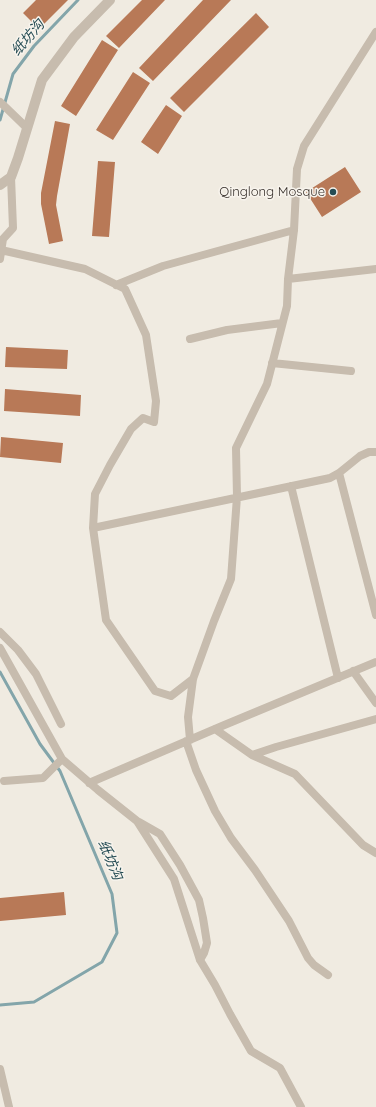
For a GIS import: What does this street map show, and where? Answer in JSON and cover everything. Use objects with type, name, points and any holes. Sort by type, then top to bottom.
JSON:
[{"type":"street","points":[[0,258],[1,239],[13,228],[4,182],[27,128],[42,80],[74,37],[110,0]]},
{"type":"street","points":[[376,32],[376,39]]},
{"type":"street","points":[[328,975],[314,965],[308,958],[290,921],[231,838],[215,811],[196,770],[188,740],[188,717],[193,678],[231,579],[237,497],[236,448],[267,384],[287,306],[288,278],[294,230],[297,169],[304,146],[376,32]]},
{"type":"street","points":[[0,102],[27,128]]},
{"type":"street","points":[[116,285],[163,266],[294,230]]},
{"type":"street","points":[[1,250],[85,269],[125,290],[146,335],[156,401],[154,422],[143,418],[131,429],[110,465],[95,494],[93,528],[106,620],[155,691],[170,696],[193,678]]},
{"type":"street","points":[[288,278],[376,269]]},
{"type":"street","points":[[190,339],[228,330],[282,323]]},
{"type":"street","points":[[272,363],[351,372]]},
{"type":"street","points":[[93,528],[330,478],[339,473],[360,456],[369,452],[376,452]]},
{"type":"street","points":[[339,473],[376,615]]},
{"type":"street","points":[[291,486],[338,678]]},
{"type":"street","points":[[0,632],[18,650],[36,674],[61,724]]},
{"type":"street","points":[[0,648],[57,765],[89,783],[137,821],[160,834],[180,865],[199,900],[203,918],[207,943],[200,960]]},
{"type":"street","points":[[89,783],[376,662]]},
{"type":"street","points":[[353,671],[376,703]]},
{"type":"street","points":[[252,755],[376,720]]},
{"type":"street","points":[[215,729],[252,755],[295,774],[363,846],[376,853]]},
{"type":"street","points":[[4,781],[43,778],[57,765]]},
{"type":"street","points":[[137,821],[174,879],[200,960],[251,1051],[280,1068],[301,1107]]},
{"type":"street","points":[[0,1069],[9,1107]]},
{"type":"building","points":[[36,0],[68,0],[39,29],[23,13]]},
{"type":"building","points":[[142,0],[165,0],[119,48],[106,36]]},
{"type":"building","points":[[203,0],[231,0],[153,81],[139,68]]},
{"type":"building","points":[[256,13],[269,27],[184,112],[170,98]]},
{"type":"building","points":[[102,40],[118,50],[76,116],[61,106]]},
{"type":"building","points":[[133,72],[150,83],[113,140],[96,130]]},
{"type":"building","points":[[166,105],[182,116],[158,154],[141,142]]},
{"type":"building","points":[[55,121],[70,124],[56,205],[63,241],[49,244],[41,204],[41,193]]},
{"type":"building","points":[[98,161],[115,162],[109,237],[92,236]]},
{"type":"building","name":"Qinglong Mosque","points":[[345,167],[361,192],[322,217],[306,192]]},
{"type":"building","points":[[6,347],[68,350],[67,369],[5,367]]},
{"type":"building","points":[[5,389],[81,395],[80,416],[4,411]]},
{"type":"building","points":[[1,437],[63,443],[61,463],[0,457]]},
{"type":"building","points":[[64,892],[66,915],[0,921],[0,898]]},
{"type":"waterway","name":"纸坊沟","points":[[0,120],[13,74],[34,46],[78,0]]},
{"type":"waterway","name":"纸坊沟","points":[[0,672],[40,744],[60,771],[112,894],[117,933],[102,962],[34,1002],[0,1005]]},
{"type":"place","name":"Qinglong Mosque","points":[[333,192]]}]
